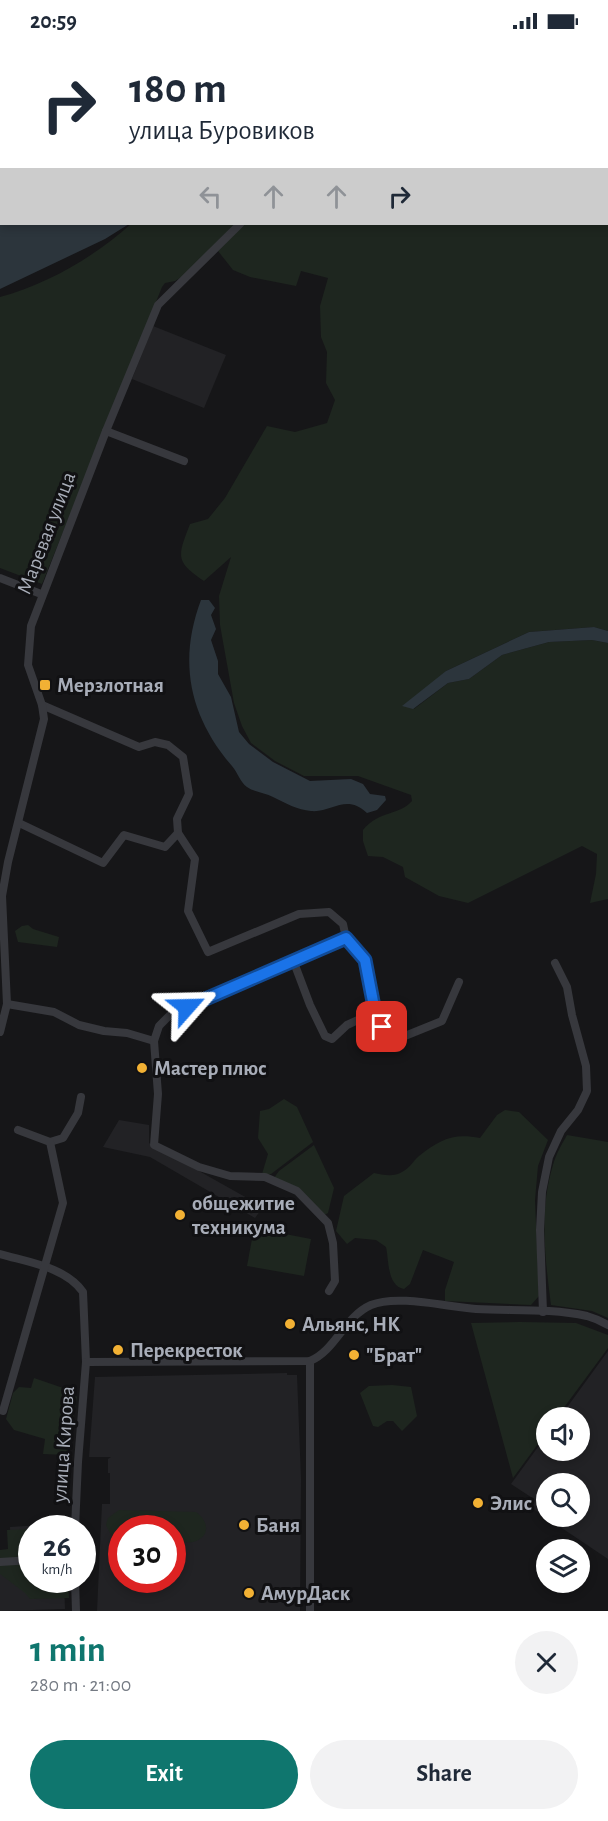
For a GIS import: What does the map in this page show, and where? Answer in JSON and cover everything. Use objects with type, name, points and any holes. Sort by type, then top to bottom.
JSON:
[{"type":"street","name":"Маревая улица","points":[[0,1032],[7,1004],[2,896],[8,862],[44,719],[42,705],[28,665],[31,626],[106,430],[158,305],[239,225]]},
{"type":"street","points":[[106,430],[184,460]]},
{"type":"street","points":[[0,578],[42,594]]},
{"type":"street","points":[[42,705],[139,747],[155,742],[168,745],[183,757],[189,794],[177,819],[177,833],[195,859],[188,911],[208,952],[299,914],[329,912],[343,924],[346,938],[365,960],[375,1012],[390,1042],[442,1021],[459,982]]},
{"type":"street","points":[[19,823],[103,863],[124,835],[165,847],[177,833]]},
{"type":"street","points":[[329,1291],[335,1281],[333,1243],[328,1224],[297,1191],[265,1177],[230,1176],[199,1167],[153,1144],[158,1094],[154,1041],[159,1026],[169,1016],[346,938]]},
{"type":"street","points":[[293,960],[325,1036],[332,1039],[347,1025],[375,1012]]},
{"type":"street","points":[[543,1312],[542,1192],[549,1157],[561,1131],[578,1110],[587,1091],[586,1066],[567,987],[555,963]]},
{"type":"street","points":[[7,1004],[54,1012],[79,1025],[104,1031],[127,1033],[154,1041]]},
{"type":"street","points":[[18,1130],[50,1142],[63,1138],[78,1113],[81,1097]]},
{"type":"street","points":[[3,1411],[63,1203],[50,1142]]},
{"type":"street","name":"улица Кирова","points":[[0,1254],[68,1277],[83,1292],[86,1362],[76,1515]]},
{"type":"street","points":[[86,1362],[310,1361],[324,1352],[361,1310],[382,1302],[397,1301],[473,1309],[588,1316],[608,1324]]},
{"type":"street","points":[[310,1361],[310,1611]]},
{"type":"street","points":[[0,1562],[18,1561]]},
{"type":"street","points":[[75,1593],[76,1611]]},
{"type":"shaded area","points":[[0,225],[127,225],[105,239],[0,289]]},
{"type":"shaded area","points":[[130,225],[235,225],[183,276],[165,283],[162,287],[42,584],[0,568],[0,297],[53,277],[102,248]]},
{"type":"shaded area","points":[[243,225],[608,225],[608,631],[594,627],[529,632],[446,671],[414,709],[448,683],[469,679],[502,655],[549,642],[592,640],[608,643],[608,899],[590,903],[596,874],[597,854],[582,846],[468,903],[439,896],[405,877],[403,867],[383,857],[368,856],[363,841],[363,830],[369,824],[407,806],[412,801],[411,795],[358,776],[304,776],[275,761],[251,743],[234,703],[220,625],[219,596],[231,557],[204,581],[183,563],[181,551],[190,524],[208,519],[225,498],[267,426],[295,432],[327,423],[335,400],[326,383],[327,352],[321,337],[320,306],[328,278],[301,271],[296,286],[250,277],[233,270],[218,251]]},
{"type":"shaded area","points":[[153,326],[226,355],[204,408],[132,379]]},
{"type":"shaded area","points":[[201,600],[209,600],[215,608],[211,615],[216,629],[211,640],[218,661],[218,674],[231,697],[239,732],[249,744],[273,762],[310,781],[351,779],[363,784],[370,794],[385,796],[386,800],[377,810],[367,813],[359,807],[346,804],[319,811],[296,808],[253,790],[243,783],[206,728],[197,708],[192,687],[189,666],[190,645]]},
{"type":"shaded area","points":[[594,627],[608,631],[608,643],[592,640],[549,642],[502,655],[469,679],[448,683],[413,709],[402,706],[446,671],[529,632]]},
{"type":"shaded area","points":[[28,925],[33,929],[59,937],[57,947],[18,942],[15,931]]},
{"type":"shaded area","points":[[284,1099],[297,1107],[313,1142],[271,1174],[262,1174],[268,1154],[258,1138],[260,1111],[269,1109]]},
{"type":"shaded area","points":[[505,1110],[519,1112],[548,1140],[538,1166],[535,1200],[539,1296],[531,1305],[445,1301],[445,1290],[454,1262],[423,1250],[410,1284],[404,1289],[398,1287],[392,1278],[386,1247],[376,1240],[355,1238],[347,1244],[336,1231],[344,1196],[374,1173],[399,1174],[427,1150],[448,1139],[462,1136],[480,1138],[497,1115]]},
{"type":"shaded area","points":[[119,1120],[149,1125],[149,1143],[263,1207],[255,1218],[150,1157],[103,1147]]},
{"type":"shaded area","points":[[567,1135],[608,1142],[608,1318],[592,1311],[551,1305],[544,1235],[546,1199],[554,1161]]},
{"type":"shaded area","points":[[314,1145],[334,1188],[328,1213],[324,1215],[294,1186],[274,1178],[279,1171]]},
{"type":"shaded area","points":[[254,1228],[311,1239],[304,1276],[247,1266]]},
{"type":"shaded area","points":[[471,1323],[576,1323],[608,1335],[608,1348],[564,1407],[536,1407],[536,1447],[513,1478]]},
{"type":"shaded area","points":[[608,1351],[608,1559],[590,1547],[590,1539],[578,1539],[560,1527],[590,1527],[590,1473],[536,1473],[536,1511],[529,1506],[534,1499],[511,1484],[536,1450],[536,1461],[590,1461],[590,1407],[567,1407]]},
{"type":"shaded area","points":[[287,1373],[287,1375],[297,1375],[301,1479],[300,1611],[97,1611],[102,1504],[110,1504],[108,1459],[111,1457],[89,1457],[95,1377]]},
{"type":"shaded area","points":[[34,1378],[69,1390],[77,1397],[67,1455],[43,1454],[45,1439],[14,1430],[6,1419],[13,1393],[19,1387],[31,1388]]},
{"type":"shaded area","points":[[369,1386],[411,1387],[417,1416],[402,1431],[393,1421],[387,1421],[378,1427],[373,1426],[360,1393]]},
{"type":"shaded area","points":[[119,1510],[196,1512],[204,1520],[206,1528],[199,1540],[186,1542],[186,1515],[112,1515]]},
{"type":"shaded area","points":[[18,1526],[18,1593],[64,1593],[65,1609],[0,1611],[0,1553],[11,1552],[10,1527]]},
{"type":"shaded area","points":[[7,1530],[18,1530],[18,1559],[0,1560],[0,1550],[8,1549]]},
{"type":"shaded area","points":[[18,1564],[18,1588],[0,1574],[0,1565]]},
{"type":"shaded area","points":[[25,1593],[69,1593],[69,1598],[30,1599]]},
{"type":"place","name":"Мерзлотная","points":[[45,685]]},
{"type":"place","name":"Мастер плюс","points":[[142,1068]]},
{"type":"place","name":"общежитие техникума","points":[[180,1215]]},
{"type":"place","name":"Альянс, НК","points":[[290,1324]]},
{"type":"place","name":"Перекресток","points":[[118,1350]]},
{"type":"place","name":"\"Брат\"","points":[[354,1355]]},
{"type":"place","name":"Элис","points":[[478,1503]]},
{"type":"place","name":"Баня","points":[[244,1525]]},
{"type":"place","name":"АмурДаск","points":[[249,1593]]},
{"type":"route","points":[[187,1007],[346,938],[365,960],[375,1012],[382,1027]]}]
